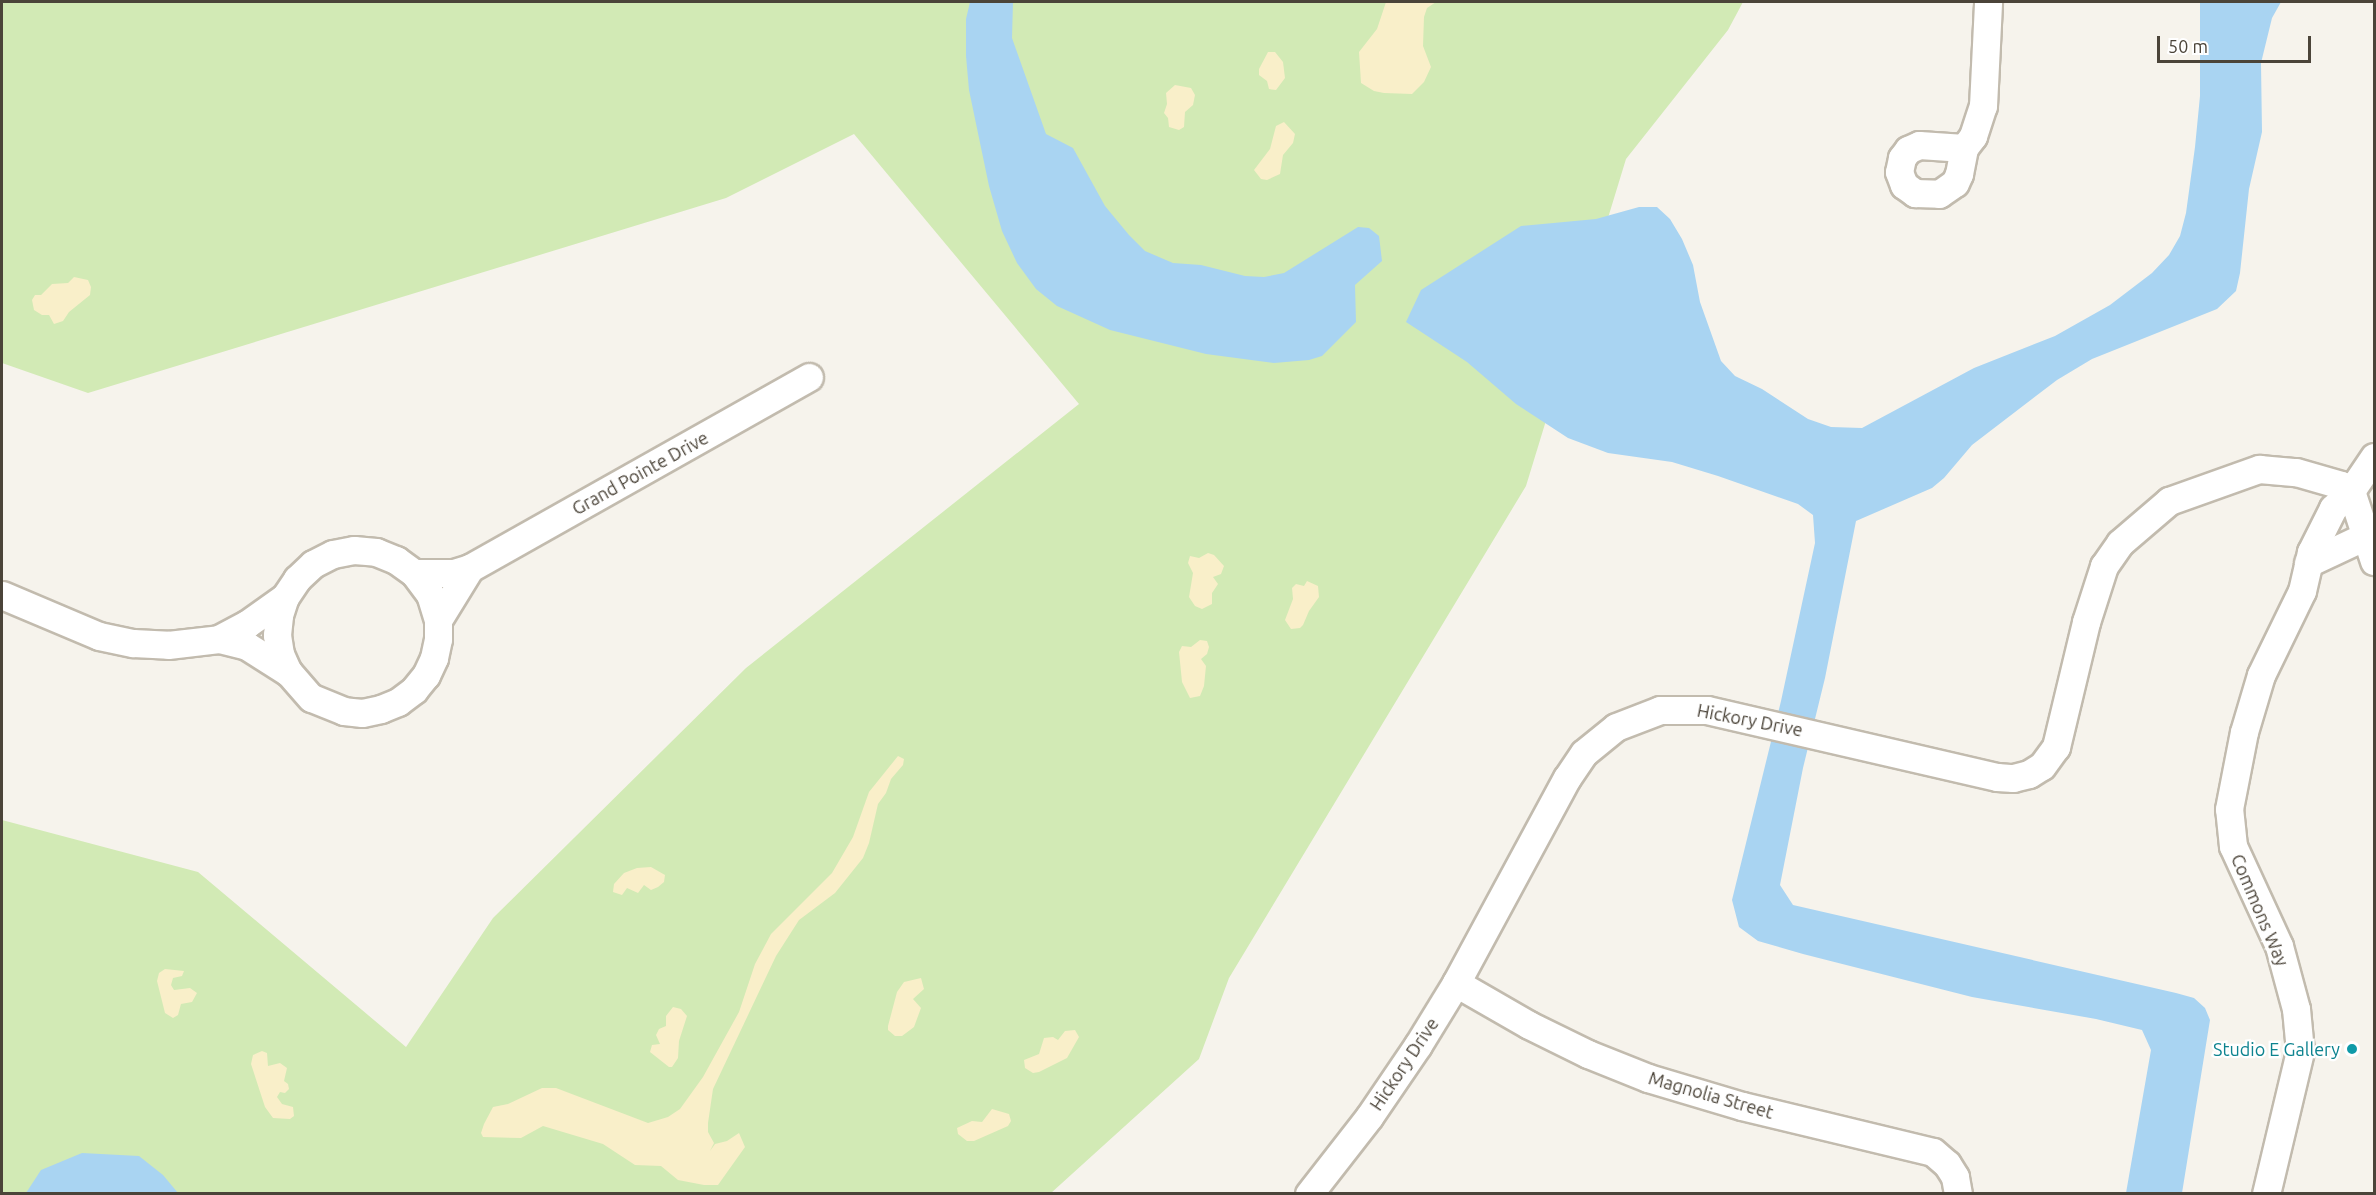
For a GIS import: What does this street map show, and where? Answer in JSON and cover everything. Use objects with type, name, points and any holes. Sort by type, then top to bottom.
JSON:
[{"type":"street","points":[[1964,148],[1973,136],[1983,106],[1988,2]]},
{"type":"street","name":"Grand Pointe Drive","points":[[414,573],[454,573],[470,568],[809,377]]},
{"type":"street","name":"Hickory Drive","points":[[1309,1194],[1369,1117],[1418,1045],[1456,983],[1567,778],[1584,753],[1603,736],[1644,714],[1676,708],[1707,710],[1767,722],[1997,777],[2013,778],[2042,766],[2056,747],[2098,579],[2111,554],[2144,520],[2169,501],[2259,470],[2296,472],[2341,484],[2365,481]]},
{"type":"street","points":[[2365,481],[2374,561]]},
{"type":"street","name":"Commons Way","points":[[2266,1194],[2300,1052],[2297,1020],[2279,946],[2233,846],[2229,809],[2244,732],[2261,675],[2302,591],[2310,552],[2333,508],[2365,481]]},
{"type":"street","points":[[2308,563],[2371,533]]},
{"type":"street","name":"Grand Pointe Drive","points":[[2,596],[110,639],[168,645],[219,639],[247,646],[288,672],[311,698],[327,707],[362,713],[398,702],[414,690],[426,675],[434,658],[438,620],[430,594],[414,573],[396,560],[376,552],[354,550],[333,554],[313,564],[297,579],[285,597],[279,615],[277,635],[280,654],[288,672]]},
{"type":"street","name":"Grand Pointe Drive","points":[[438,620],[470,568]]},
{"type":"street","name":"Grand Pointe Drive","points":[[219,639],[247,624],[285,597]]},
{"type":"street","name":"Magnolia Street","points":[[1456,983],[1529,1025],[1588,1054],[1648,1078],[1731,1103],[1933,1152],[1947,1164],[1955,1178],[1958,1194]]},
{"type":"green space","points":[[2,2],[1743,2],[1728,30],[1626,159],[1526,486],[1229,978],[1199,1059],[1051,1193],[2,1193],[2,820],[198,872],[406,1047],[493,918],[746,668],[1079,404],[854,134],[726,198],[88,393],[2,363]]},
{"type":"sand","points":[[1386,2],[1436,2],[1427,8],[1424,17],[1423,46],[1431,67],[1424,82],[1412,94],[1374,91],[1361,83],[1359,52],[1377,29]]},
{"type":"sand","points":[[1268,52],[1275,52],[1283,62],[1285,78],[1276,90],[1269,89],[1267,81],[1259,75],[1259,69]]},
{"type":"sand","points":[[1175,85],[1191,88],[1195,95],[1193,105],[1185,112],[1184,127],[1179,130],[1169,127],[1168,118],[1164,113],[1167,104],[1166,93]]},
{"type":"sand","points":[[1284,122],[1295,134],[1293,143],[1283,155],[1280,174],[1267,180],[1261,179],[1254,170],[1270,149],[1276,126]]},
{"type":"sand","points":[[74,277],[88,280],[91,287],[90,295],[69,312],[63,321],[54,324],[49,315],[42,315],[34,310],[32,300],[35,295],[41,295],[52,284],[68,283]]},
{"type":"sand","points":[[1208,553],[1214,555],[1224,566],[1221,574],[1213,577],[1218,584],[1212,593],[1212,604],[1202,609],[1195,606],[1189,597],[1193,573],[1188,563],[1190,556],[1199,558]]},
{"type":"sand","points":[[1307,581],[1318,586],[1319,597],[1303,625],[1300,628],[1291,629],[1285,620],[1293,599],[1292,588],[1296,584],[1304,586]]},
{"type":"sand","points":[[1200,640],[1207,641],[1209,647],[1207,654],[1201,659],[1206,666],[1204,686],[1200,696],[1190,698],[1182,682],[1179,652],[1182,646],[1191,647]]},
{"type":"sand","points":[[898,756],[904,759],[903,765],[891,779],[886,793],[878,804],[863,858],[835,893],[799,920],[776,956],[713,1089],[708,1132],[714,1143],[710,1151],[715,1144],[727,1141],[739,1133],[745,1147],[718,1185],[678,1180],[661,1166],[635,1165],[603,1144],[543,1126],[521,1138],[483,1137],[481,1133],[484,1124],[493,1107],[508,1104],[542,1088],[556,1088],[648,1123],[668,1117],[680,1109],[703,1077],[739,1012],[755,964],[771,934],[832,873],[853,837],[869,792]]},
{"type":"sand","points":[[651,867],[665,875],[664,882],[658,887],[651,890],[644,885],[638,893],[627,888],[622,895],[613,892],[614,884],[624,873],[637,868]]},
{"type":"sand","points":[[165,969],[184,971],[182,976],[173,978],[171,985],[174,990],[190,988],[197,993],[192,1002],[181,1004],[178,1015],[173,1018],[165,1013],[157,981],[159,973]]},
{"type":"sand","points":[[921,978],[924,989],[913,999],[921,1008],[914,1027],[902,1036],[895,1036],[888,1030],[888,1026],[897,992],[904,982]]},
{"type":"sand","points":[[673,1007],[681,1009],[687,1016],[679,1041],[678,1058],[672,1067],[669,1067],[650,1052],[652,1045],[660,1044],[656,1035],[659,1029],[666,1026],[666,1016]]},
{"type":"sand","points":[[1075,1030],[1079,1037],[1067,1058],[1039,1072],[1033,1073],[1025,1068],[1024,1060],[1039,1054],[1044,1038],[1053,1037],[1058,1040],[1065,1031]]},
{"type":"sand","points":[[262,1051],[267,1053],[268,1066],[280,1063],[287,1068],[284,1081],[288,1084],[289,1089],[285,1093],[280,1092],[277,1097],[282,1104],[293,1107],[294,1116],[290,1119],[273,1118],[265,1107],[251,1064],[253,1055]]},
{"type":"sand","points":[[992,1109],[1009,1114],[1011,1121],[1008,1126],[974,1141],[967,1141],[958,1134],[957,1128],[972,1121],[982,1122]]},
{"type":"water","points":[[970,2],[1013,2],[1012,38],[1046,134],[1073,148],[1105,206],[1145,251],[1173,263],[1201,265],[1245,276],[1264,277],[1284,273],[1358,227],[1369,228],[1379,236],[1382,261],[1355,285],[1356,322],[1322,356],[1309,360],[1274,363],[1206,354],[1110,330],[1057,306],[1036,289],[1017,263],[1002,231],[989,186],[969,90],[966,19]]},
{"type":"water","points":[[2200,2],[2281,2],[2272,18],[2261,63],[2262,132],[2249,189],[2236,291],[2217,309],[2092,359],[2057,380],[1972,445],[1944,478],[1932,488],[1856,521],[1780,885],[1793,905],[2194,998],[2205,1008],[2210,1020],[2182,1193],[2126,1193],[2151,1050],[2142,1030],[2096,1019],[1972,997],[1803,954],[1758,941],[1739,927],[1732,900],[1781,701],[1815,543],[1813,515],[1798,504],[1718,476],[1672,462],[1608,453],[1568,438],[1516,404],[1467,362],[1406,322],[1421,290],[1521,226],[1596,219],[1639,207],[1657,207],[1670,219],[1693,265],[1700,302],[1721,361],[1735,376],[1762,389],[1808,419],[1831,427],[1862,428],[1974,368],[2055,336],[2110,305],[2152,273],[2169,255],[2180,236],[2186,213],[2195,147],[2200,96]]},
{"type":"water","points":[[82,1153],[139,1156],[163,1175],[178,1193],[26,1193],[41,1170]]},
{"type":"place","name":"Studio E Gallery","points":[[2352,1049]]}]
